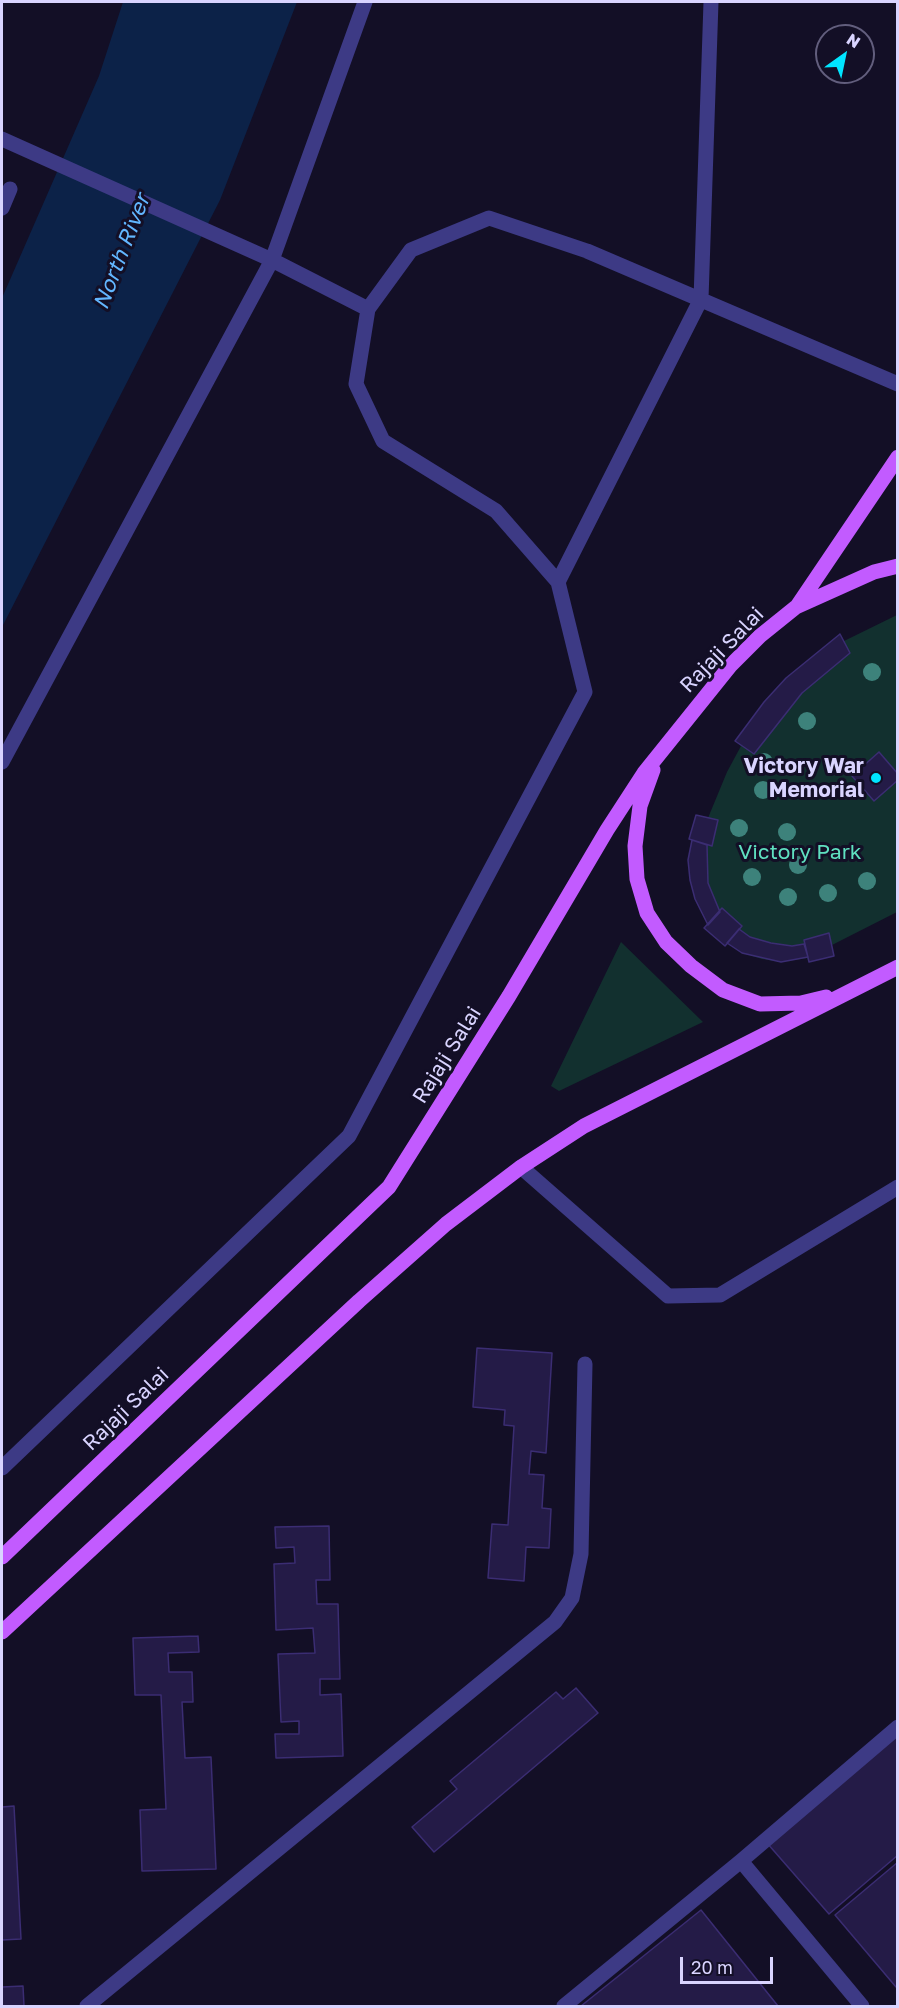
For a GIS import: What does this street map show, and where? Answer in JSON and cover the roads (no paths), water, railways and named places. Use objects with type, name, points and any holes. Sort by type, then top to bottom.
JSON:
[{"type":"main road","points":[[796,607],[897,456]]},
{"type":"main road","name":"Rajaji Salai","points":[[2,1557],[389,1187],[509,996],[607,830],[658,756],[730,666],[760,636],[796,607],[854,580],[897,566]]},
{"type":"main road","points":[[658,756],[640,806],[634,846],[637,879],[647,913],[666,942],[691,966],[723,990],[760,1004],[801,1003],[852,991]]},
{"type":"main road","points":[[2,1632],[359,1301],[446,1224],[521,1167],[584,1126],[897,967]]},
{"type":"street","points":[[2,762],[272,260],[365,2]]},
{"type":"street","points":[[558,582],[701,299],[711,2]]},
{"type":"street","points":[[2,139],[28,153],[272,260],[368,309]]},
{"type":"street","points":[[2,208],[10,189]]},
{"type":"street","points":[[2,1468],[349,1136],[585,692],[558,582],[496,511],[383,441],[356,384],[368,309],[411,250],[489,218],[587,251],[897,384]]},
{"type":"street","points":[[521,1167],[668,1296],[720,1295],[897,1187]]},
{"type":"street","points":[[87,2007],[555,1622],[572,1598],[581,1554],[585,1364]]},
{"type":"street","points":[[564,2007],[741,1861],[897,1727]]},
{"type":"street","points":[[741,1861],[862,2007]]},
{"type":"water","name":"North River","points":[[123,2],[297,2],[220,200],[2,627],[2,298],[99,76]]},
{"type":"place","name":"Victory War Memorial","points":[[876,778]]},
{"type":"park label","name":"Victory Park","points":[[800,852]]}]
